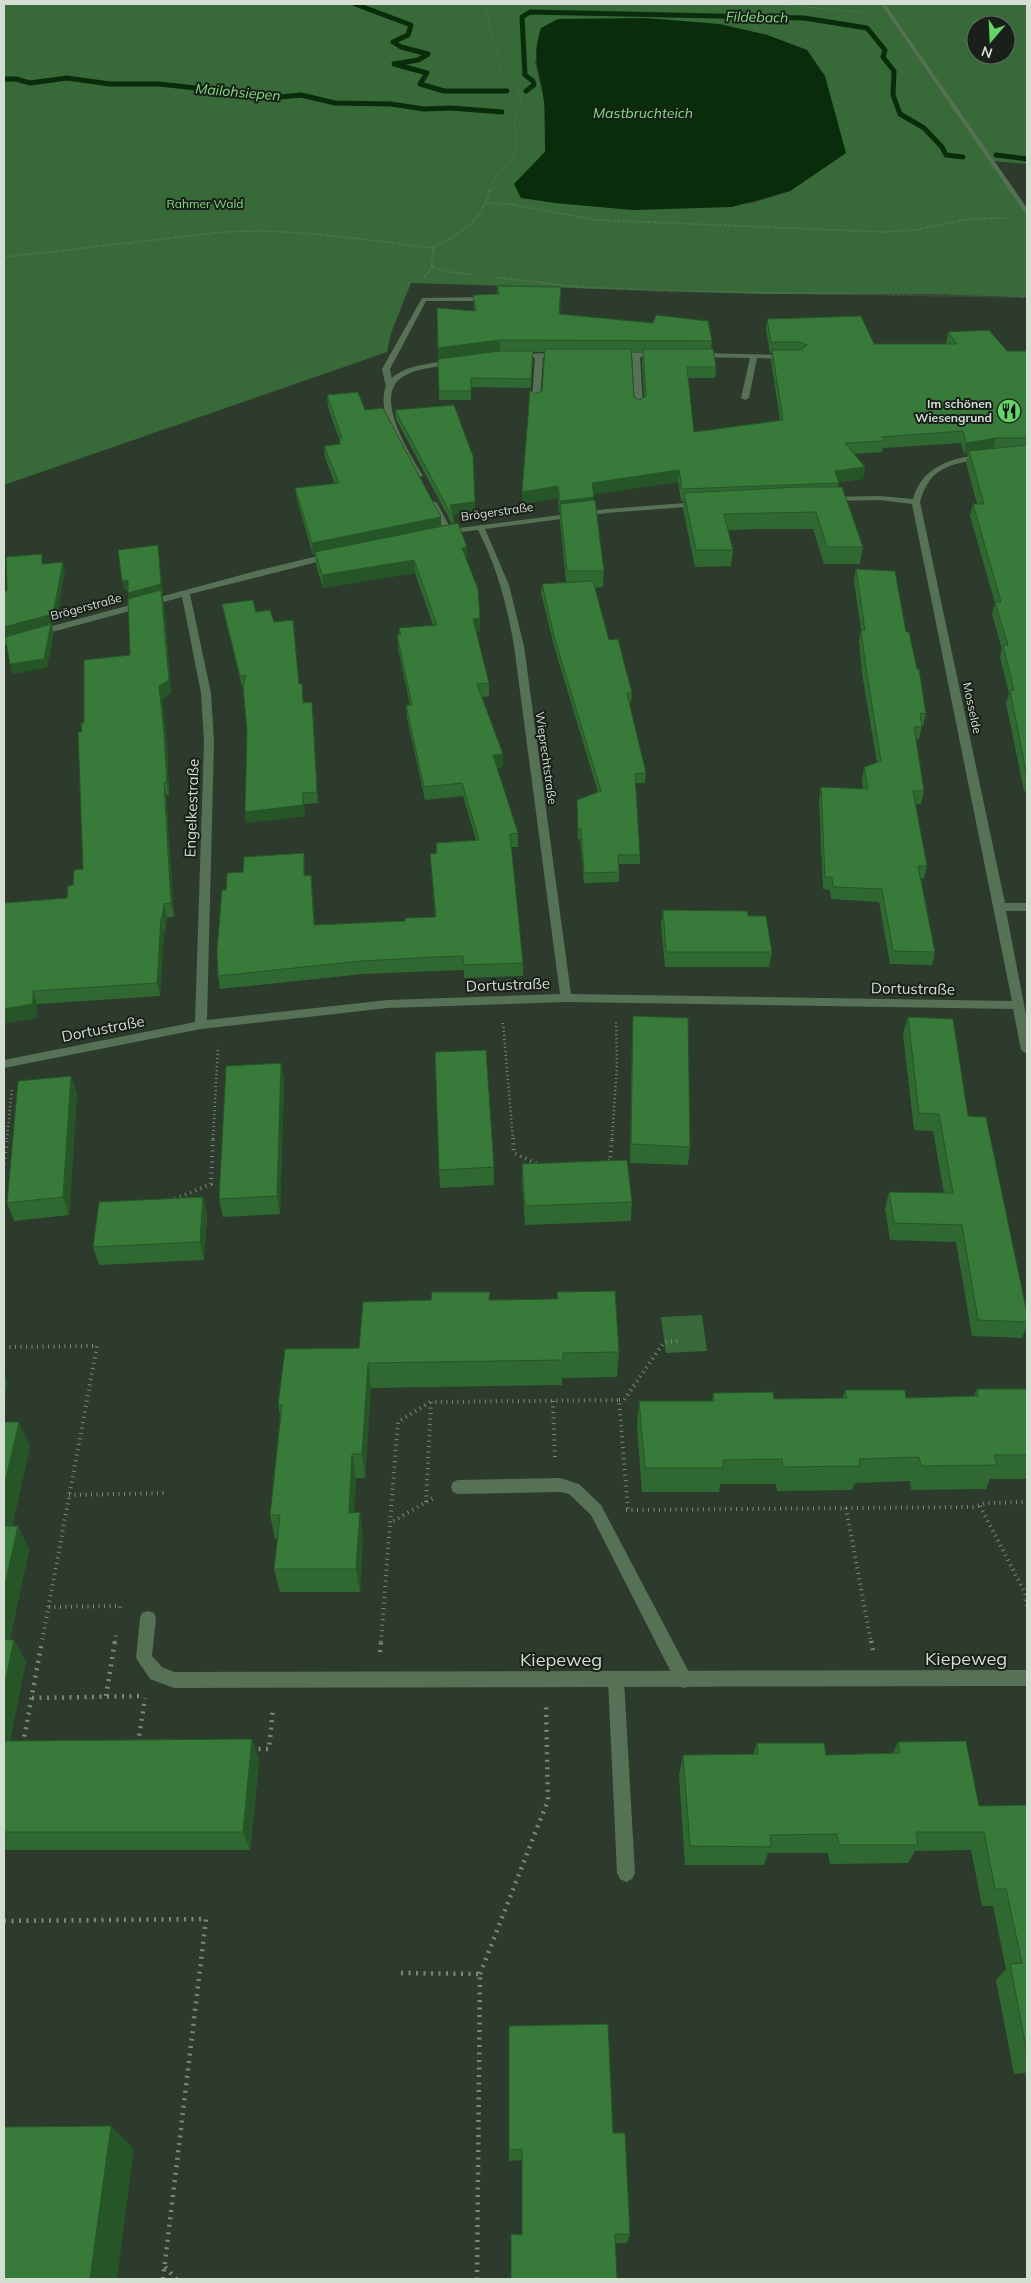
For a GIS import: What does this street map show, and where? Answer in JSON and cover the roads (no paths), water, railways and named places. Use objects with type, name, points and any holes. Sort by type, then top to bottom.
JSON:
[{"type":"street","points":[[883,4],[1027,212]]},
{"type":"street","points":[[421,480],[390,420],[386,394],[389,385],[386,369],[424,299],[487,299]]},
{"type":"street","points":[[536,402],[539,355]]},
{"type":"street","points":[[510,356],[568,355]]},
{"type":"street","points":[[607,355],[664,355]]},
{"type":"street","points":[[636,355],[639,408]]},
{"type":"street","points":[[692,355],[800,357]]},
{"type":"street","points":[[745,398],[754,356]]},
{"type":"street","points":[[389,385],[408,371],[464,360]]},
{"type":"street","points":[[822,499],[879,498],[916,502],[918,492],[924,482],[939,467],[969,458],[995,455]]},
{"type":"street","points":[[430,497],[448,532]]},
{"type":"street","name":"Mosselde","points":[[916,502],[1000,907],[1027,1050]]},
{"type":"street","name":"Brögerstraße","points":[[439,534],[607,511],[710,503]]},
{"type":"street","name":"Wieprechtstraße","points":[[480,527],[496,556],[509,594],[519,646],[566,998]]},
{"type":"street","name":"Brögerstraße","points":[[4,642],[343,553]]},
{"type":"street","name":"Engelkestraße","points":[[186,594],[206,693],[208,742],[201,1025]]},
{"type":"street","points":[[1000,907],[1027,907]]},
{"type":"street","name":"Dortustraße","points":[[4,1064],[201,1025],[388,1004],[566,998],[1018,1006]]},
{"type":"street","points":[[458,1486],[556,1485],[574,1489],[596,1510],[684,1680]]},
{"type":"street","name":"Kiepeweg","points":[[148,1618],[144,1658],[156,1673],[174,1680],[1027,1678]]},
{"type":"street","points":[[616,1680],[626,1873]]},
{"type":"water","name":"Mastbruchteich","points":[[646,18],[719,24],[767,35],[807,50],[825,76],[846,153],[790,191],[732,207],[634,210],[521,198],[514,184],[545,152],[545,107],[536,58],[541,28],[558,19]]},
{"type":"waterway","name":"Fildebach","points":[[355,4],[411,25],[408,35],[393,42],[401,47],[428,54],[418,60],[394,64],[427,73],[420,84],[444,91],[507,91]]},
{"type":"waterway","name":"Fildebach","points":[[526,91],[534,85],[533,81],[525,75],[522,17],[530,12],[804,18],[867,28],[885,50],[883,57],[894,71],[893,95],[900,114],[924,128],[942,147],[946,155],[963,157]]},
{"type":"waterway","name":"Mailohsiepen","points":[[4,79],[16,79],[30,83],[67,78],[110,84],[159,84],[279,97],[301,95],[335,103],[391,104],[424,109],[451,108],[502,112]]},
{"type":"waterway","name":"Fildebach","points":[[996,155],[1027,159]]},
{"type":"place","name":"Im schönen Wiesengrund","points":[[1009,411]]},
{"type":"park label","name":"Rahmer Wald","points":[[205,204]]}]
